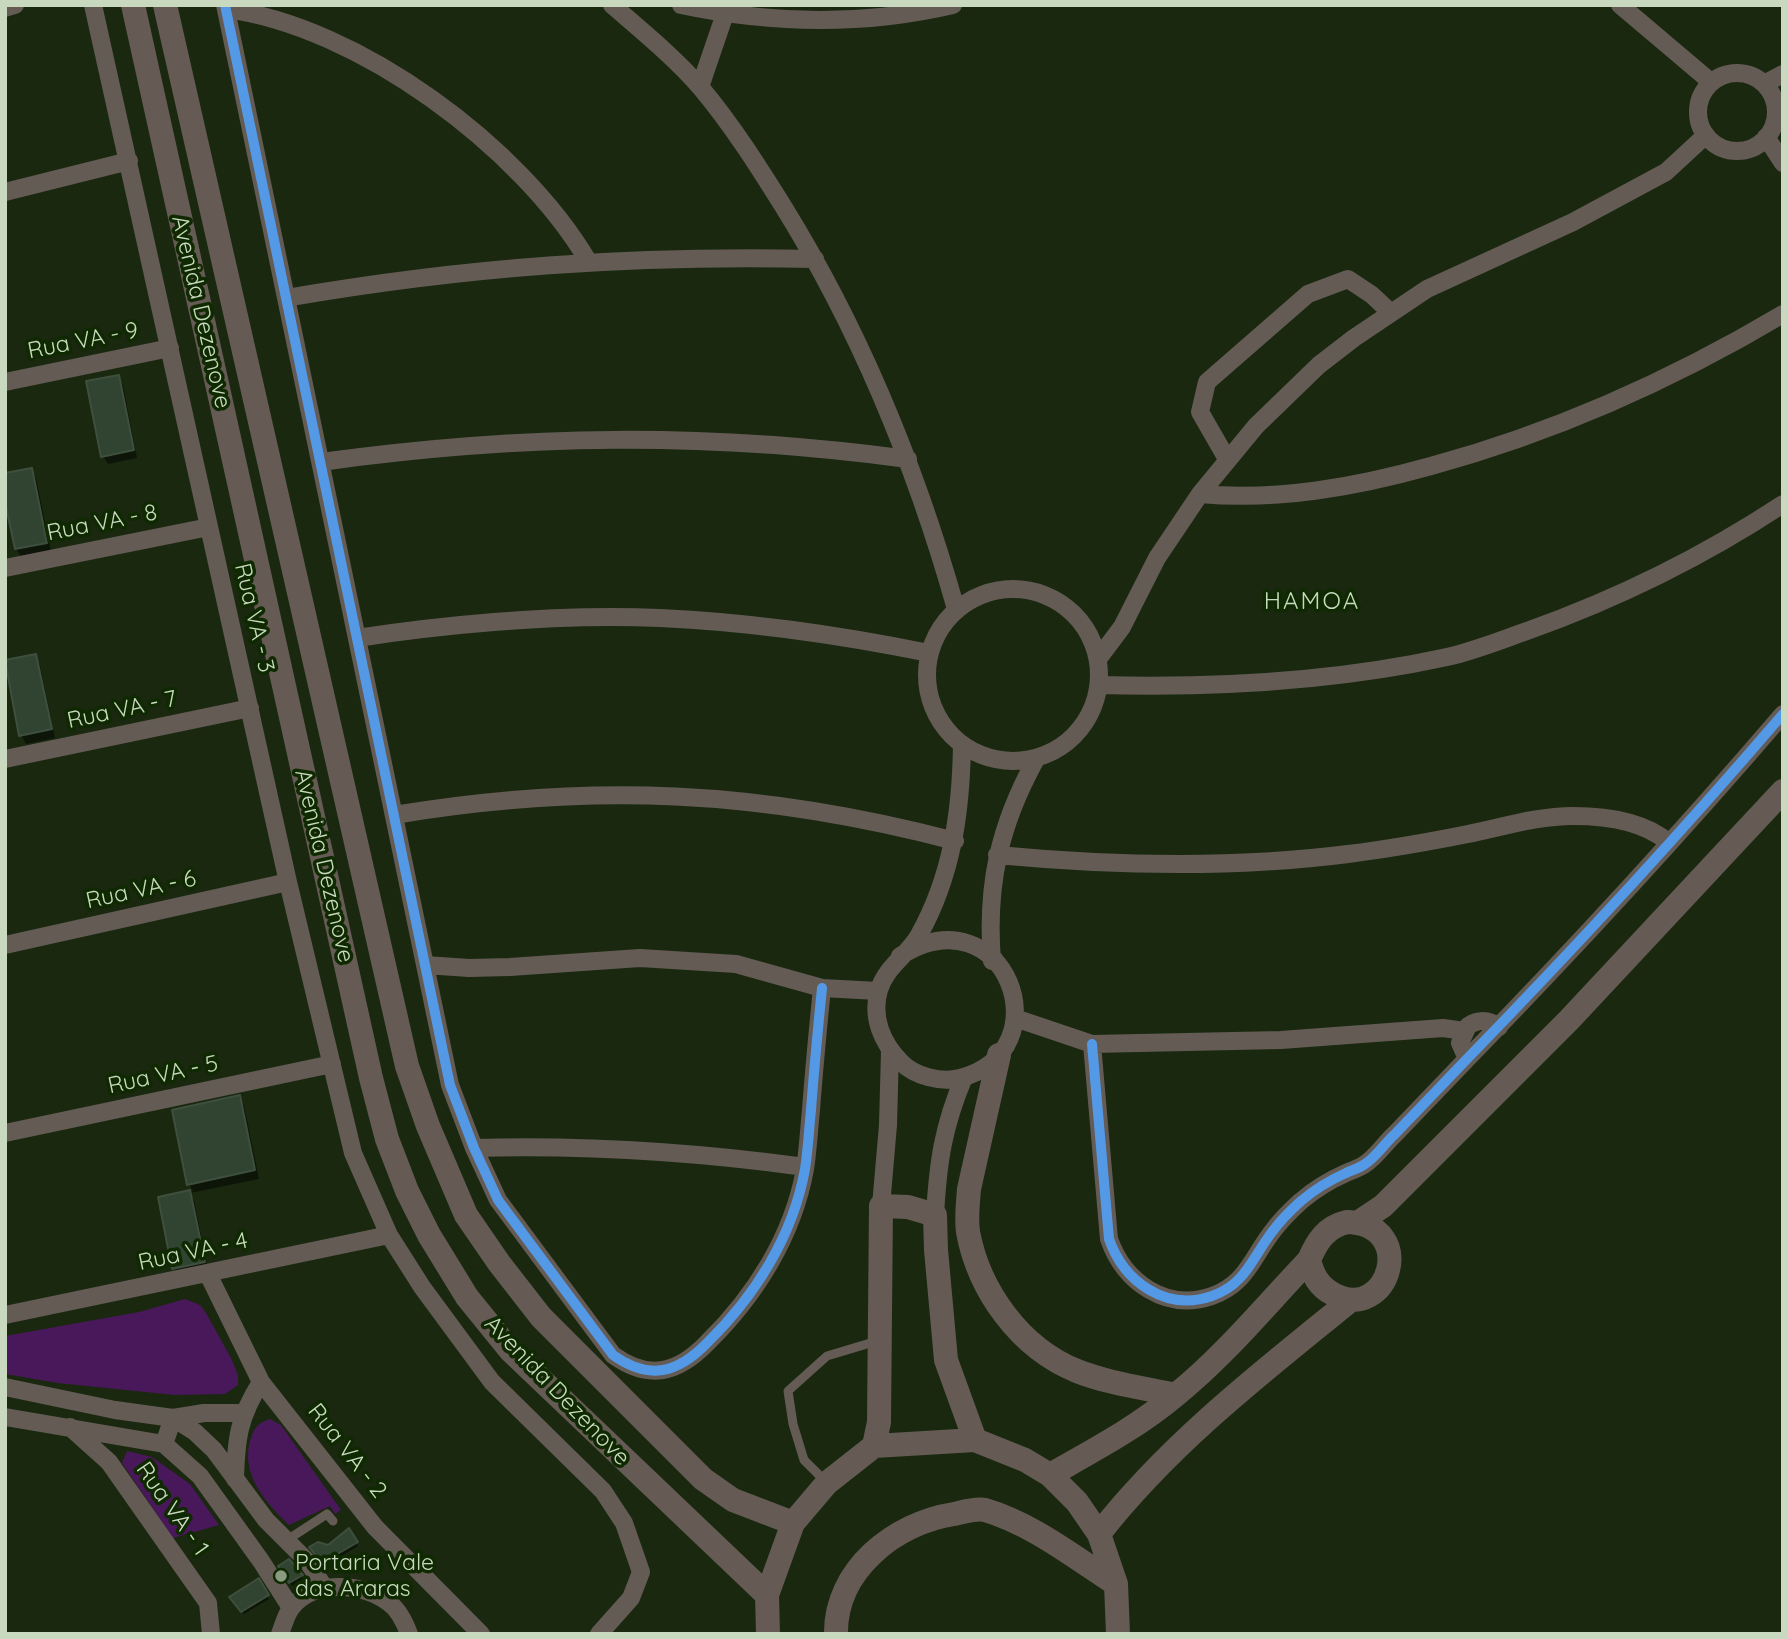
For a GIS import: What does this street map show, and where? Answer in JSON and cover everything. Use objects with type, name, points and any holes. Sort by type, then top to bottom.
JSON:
[{"type":"street","points":[[5,8],[15,5]]},
{"type":"street","name":"Rua VA - 3","points":[[93,5],[331,1064],[353,1153],[390,1235]]},
{"type":"street","name":"Avenida Dezenove","points":[[133,5],[368,1064],[387,1139],[407,1191],[429,1235],[467,1297],[510,1350],[767,1595]]},
{"type":"street","name":"Avenida Dezenove","points":[[165,5],[407,1066],[428,1126],[466,1215],[541,1317],[703,1479],[733,1500],[793,1523]]},
{"type":"street","points":[[612,5],[700,88],[769,184],[815,259],[857,338],[881,391],[908,459],[956,609]]},
{"type":"street","points":[[681,5],[820,21],[894,16],[953,5]]},
{"type":"street","points":[[1620,5],[1711,82]]},
{"type":"street","points":[[588,261],[570,230],[525,178],[474,131],[437,103],[386,70],[321,37],[253,12],[225,7],[450,1085],[474,1148],[499,1200],[613,1355],[632,1366],[654,1371],[683,1365],[742,1306],[782,1239],[805,1167],[822,988]]},
{"type":"street","points":[[700,88],[727,10]]},
{"type":"street","points":[[1732,73],[1744,73],[1764,84],[1775,104],[1776,116],[1773,127],[1758,145],[1736,150],[1724,148],[1706,135],[1698,113],[1704,91],[1711,82],[1732,73]]},
{"type":"street","points":[[1764,84],[1783,74]]},
{"type":"street","points":[[1098,659],[1122,627],[1157,558],[1200,494],[1227,459],[1286,395],[1353,338],[1427,289],[1528,244],[1666,172],[1706,135]]},
{"type":"street","points":[[1766,137],[1783,163]]},
{"type":"street","points":[[5,192],[130,162]]},
{"type":"street","points":[[286,298],[437,274],[588,261],[663,258],[815,259]]},
{"type":"street","points":[[1227,459],[1200,412],[1207,382],[1308,294],[1348,279],[1373,295],[1390,312]]},
{"type":"street","points":[[1200,494],[1268,496],[1352,485],[1468,456],[1558,425],[1636,393],[1729,346],[1783,314]]},
{"type":"street","name":"Rua VA - 9","points":[[5,382],[170,348]]},
{"type":"street","points":[[321,462],[468,445],[635,438],[772,444],[908,459]]},
{"type":"street","points":[[1099,685],[1159,687],[1278,681],[1392,667],[1449,656],[1550,623],[1623,592],[1695,556],[1783,503]]},
{"type":"street","name":"Rua VA - 8","points":[[5,568],[209,527]]},
{"type":"street","points":[[1003,589],[1028,590],[1053,598],[1074,614],[1089,635],[1098,659],[1099,685],[1093,710],[1079,732],[1059,749],[1036,759],[1010,762],[985,757],[962,746],[943,727],[931,704],[926,679],[929,653],[939,629],[956,609],[978,596],[1003,589]]},
{"type":"street","points":[[357,638],[477,622],[598,617],[658,618],[830,634],[929,653]]},
{"type":"street","name":"Rua VA - 7","points":[[5,760],[250,708]]},
{"type":"street","points":[[1092,1044],[1109,1239],[1113,1252],[1128,1275],[1163,1297],[1188,1300],[1212,1296],[1242,1277],[1272,1231],[1316,1189],[1365,1165],[1499,1027],[1783,714]]},
{"type":"street","points":[[900,956],[918,945],[938,940],[959,941],[978,947],[995,960],[1007,977],[1014,996],[1015,1018],[1010,1038],[999,1055],[983,1069],[951,1081],[933,1079],[905,1066],[890,1051],[880,1033],[876,1013],[878,991],[887,972],[900,956],[918,938],[943,882],[955,841],[960,809],[962,746]]},
{"type":"street","points":[[995,960],[992,961],[990,908],[997,855],[1012,806],[1036,759]]},
{"type":"street","points":[[1051,1475],[1132,1428],[1176,1395],[1225,1352],[1308,1260],[1326,1231],[1336,1225],[1359,1222],[1383,1206],[1512,1078],[1783,791]]},
{"type":"street","points":[[394,815],[494,800],[544,796],[697,796],[801,807],[955,841]]},
{"type":"street","points":[[997,855],[1113,864],[1287,860],[1407,846],[1529,821],[1573,816],[1617,820],[1636,825],[1654,830],[1668,842]]},
{"type":"street","name":"Rua VA - 6","points":[[5,945],[288,882]]},
{"type":"street","points":[[425,965],[510,967],[555,962],[653,959],[736,964],[822,988],[878,991]]},
{"type":"street","points":[[1015,1018],[1092,1044],[1281,1040],[1444,1028],[1464,1031]]},
{"type":"street","points":[[1467,1059],[1460,1043],[1464,1031],[1480,1021],[1487,1021],[1499,1027]]},
{"type":"street","points":[[874,1446],[879,1422],[881,1206],[888,1125],[890,1051]]},
{"type":"street","points":[[999,1055],[969,1189],[968,1211],[968,1230],[990,1292],[1015,1329],[1044,1352],[1075,1370],[1176,1395]]},
{"type":"street","name":"Rua VA - 5","points":[[5,1133],[331,1064]]},
{"type":"street","points":[[964,1077],[950,1111],[941,1149],[936,1215],[937,1262],[946,1360],[975,1440]]},
{"type":"street","points":[[474,1148],[623,1148],[733,1157],[805,1167]]},
{"type":"street","points":[[881,1206],[908,1208],[936,1215]]},
{"type":"street","points":[[1308,1260],[1312,1274],[1321,1286],[1339,1297],[1350,1300],[1373,1294],[1388,1276],[1391,1265],[1386,1242],[1370,1226],[1359,1222]]},
{"type":"street","points":[[390,1235],[422,1287],[492,1382],[603,1490],[624,1522],[641,1572],[631,1598],[599,1634]]},
{"type":"street","name":"Rua VA - 4","points":[[5,1314],[390,1235]]},
{"type":"street","name":"Rua VA - 2","points":[[208,1274],[261,1382],[375,1527],[481,1634]]},
{"type":"street","points":[[1099,1534],[1163,1460],[1350,1300]]},
{"type":"street","points":[[236,1479],[236,1451],[243,1413],[261,1382]]},
{"type":"street","points":[[5,1387],[115,1410],[173,1418],[204,1413],[243,1413]]},
{"type":"street","points":[[5,1417],[164,1444],[200,1476],[259,1557],[291,1608]]},
{"type":"street","points":[[164,1444],[173,1418]]},
{"type":"street","points":[[173,1418],[195,1432],[214,1450],[266,1520],[308,1562],[324,1587]]},
{"type":"street","name":"Rua VA - 1","points":[[69,1426],[109,1462],[208,1603],[211,1634]]},
{"type":"street","points":[[768,1634],[767,1595],[793,1523],[827,1483],[874,1446],[975,1440],[1025,1460],[1051,1475],[1077,1502],[1099,1534],[1116,1584],[1118,1634]]},
{"type":"street","points":[[836,1634],[836,1622],[845,1590],[864,1559],[901,1531],[937,1516],[982,1509],[1027,1527],[1116,1584]]},
{"type":"street","points":[[259,1557],[287,1540]]},
{"type":"street","points":[[280,1634],[291,1608],[304,1597],[324,1587],[367,1591],[389,1602],[405,1622],[409,1634]]},
{"type":"lane","points":[[827,1483],[804,1460],[793,1424],[788,1391],[827,1356],[878,1340]]},
{"type":"lane","points":[[287,1540],[327,1514],[333,1521]]},
{"type":"shaded area","points":[[185,1299],[200,1305],[231,1358],[238,1375],[238,1385],[225,1394],[174,1395],[58,1383],[5,1374],[5,1336],[139,1312]]},
{"type":"shaded area","points":[[270,1419],[281,1425],[341,1510],[335,1514],[330,1506],[289,1525],[263,1497],[251,1475],[248,1451],[256,1428]]},
{"type":"shaded area","points":[[127,1451],[152,1457],[190,1484],[219,1525],[173,1538],[122,1463]]},
{"type":"building","points":[[119,375],[134,450],[101,457],[86,381]]},
{"type":"building","points":[[32,468],[47,543],[15,549],[5,502],[5,473]]},
{"type":"building","points":[[36,654],[52,729],[19,736],[5,660]]},
{"type":"building","points":[[240,1095],[255,1170],[187,1185],[172,1110]]},
{"type":"building","points":[[190,1190],[205,1262],[172,1269],[158,1197]]},
{"type":"building","points":[[349,1528],[358,1542],[322,1563],[309,1547],[318,1542],[328,1545]]},
{"type":"building","points":[[289,1559],[303,1575],[289,1583],[278,1566]]},
{"type":"building","points":[[259,1578],[269,1595],[241,1612],[229,1597]]},
{"type":"cycle path","points":[[225,5],[450,1085],[474,1148],[498,1200],[613,1355],[626,1363],[651,1371],[674,1367],[685,1361],[724,1325],[770,1264],[791,1218],[805,1169],[822,988]]},
{"type":"cycle path","points":[[1092,1044],[1109,1239],[1116,1254],[1136,1280],[1163,1296],[1195,1300],[1224,1291],[1241,1277],[1275,1228],[1301,1201],[1377,1154],[1546,977],[1706,803],[1783,714]]},
{"type":"place","name":"Portaria Vale das Araras","points":[[281,1576]]},
{"type":"district","name":"HAMOA","points":[[1312,602]]}]
